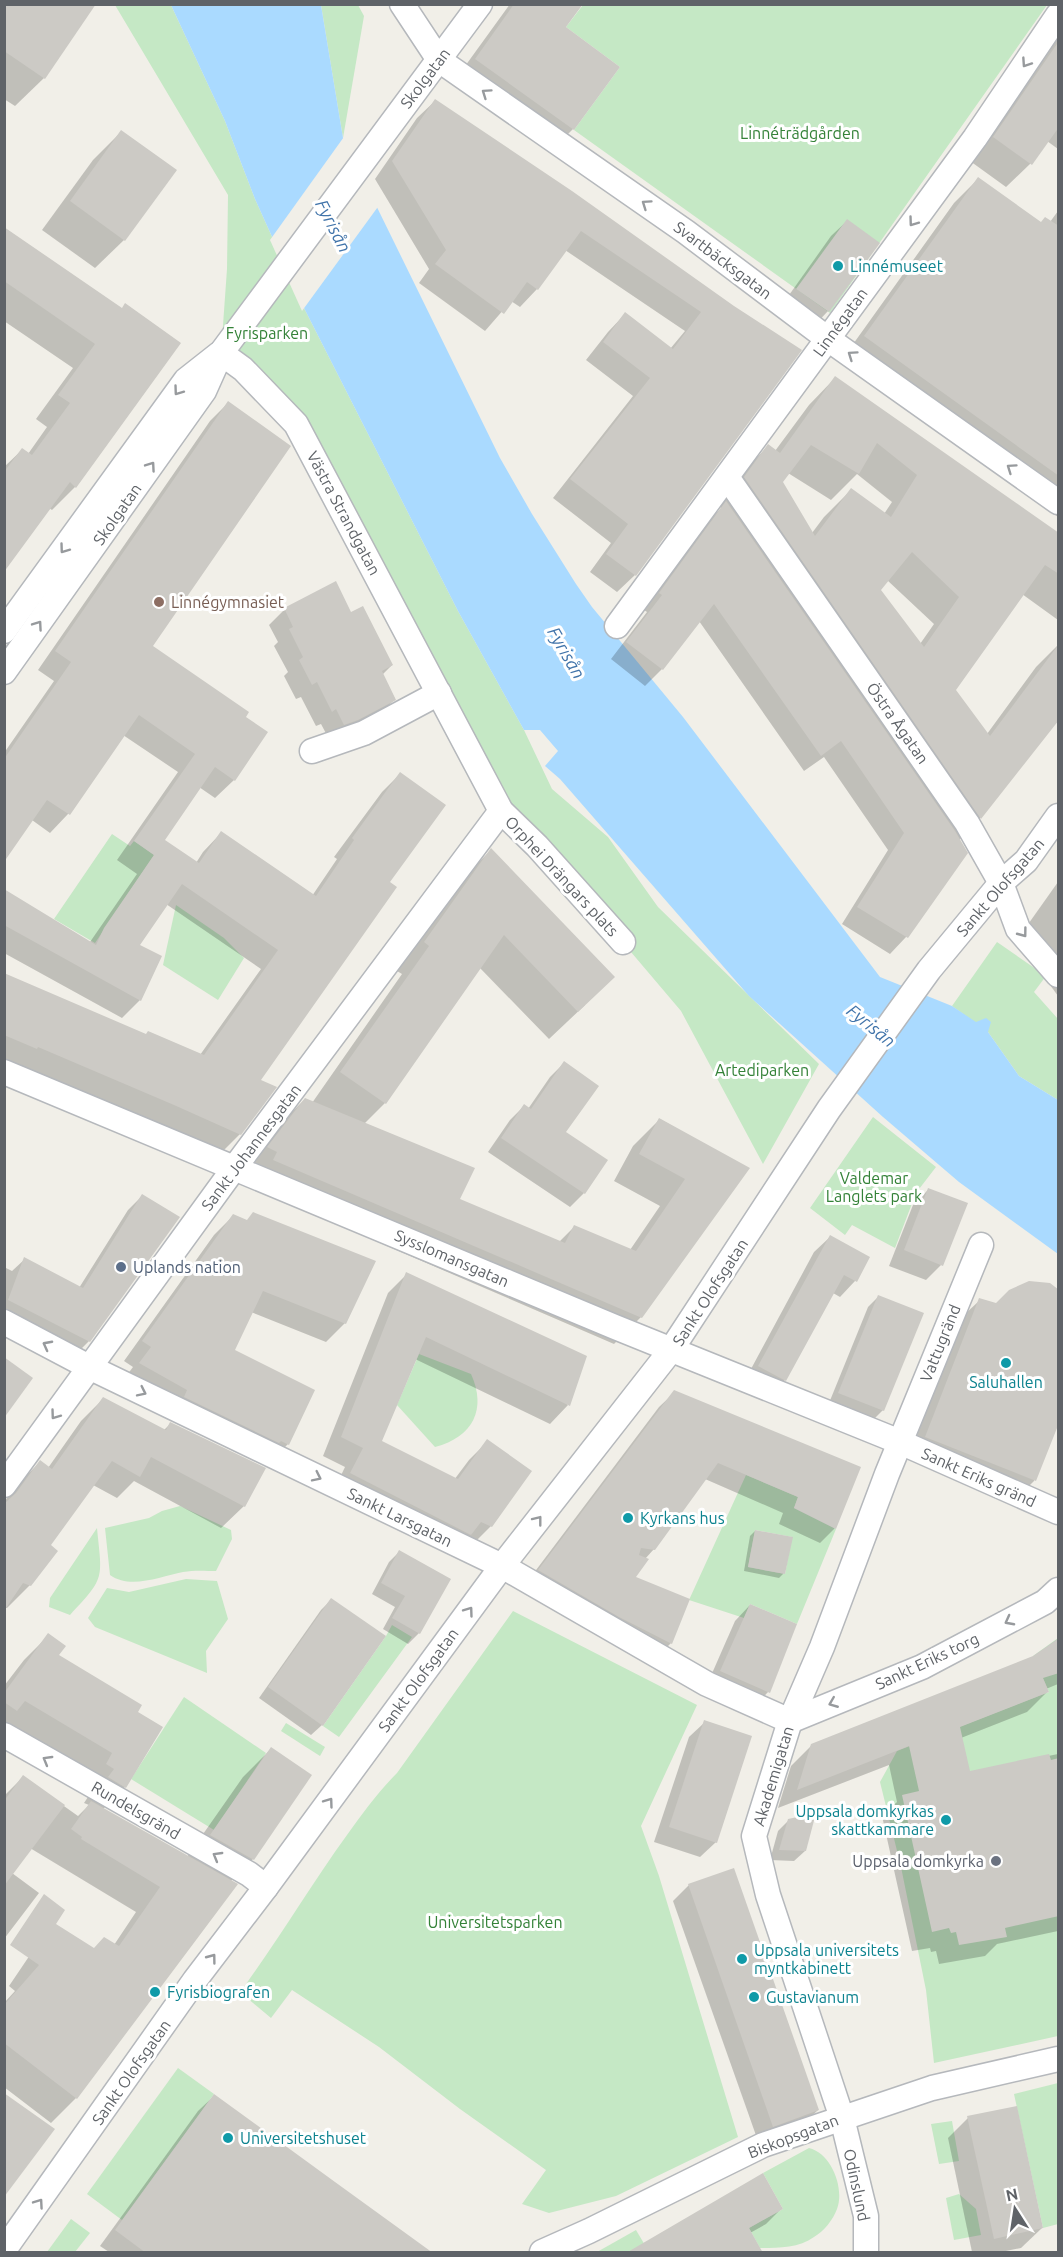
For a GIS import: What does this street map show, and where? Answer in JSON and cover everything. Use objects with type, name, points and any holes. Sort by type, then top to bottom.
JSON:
[{"type":"street","name":"Svartbäcksgatan","points":[[402,4],[439,60],[687,232],[828,339],[1059,502]]},
{"type":"street","name":"Skolgatan","points":[[4,672],[204,391],[221,352],[480,4]]},
{"type":"street","name":"Linnégatan","points":[[617,626],[975,138],[1059,15]]},
{"type":"street","name":"Skolgatan","points":[[4,631],[186,380],[221,352]]},
{"type":"street","name":"Västra Strandgatan","points":[[221,352],[243,369],[296,424],[501,811]]},
{"type":"street","name":"Östra Ågatan","points":[[727,477],[967,823],[1001,883],[1018,929],[1059,975]]},
{"type":"street","points":[[312,751],[364,733],[439,693]]},
{"type":"street","name":"Orphei Drängars plats","points":[[501,811],[537,846],[623,942]]},
{"type":"street","name":"Sankt Johannesgatan","points":[[4,1485],[235,1167],[501,811]]},
{"type":"street","name":"Sankt Olofsgatan","points":[[4,2250],[195,1980],[502,1566],[671,1350],[829,1109],[939,957],[1001,883],[1026,861],[1059,816]]},
{"type":"street","name":"Sysslomansgatan","points":[[4,1072],[671,1350],[900,1442]]},
{"type":"street","name":"Vattugränd","points":[[900,1442],[981,1245]]},
{"type":"street","name":"Sankt Larsgatan","points":[[4,1322],[89,1367],[502,1566],[707,1684],[790,1721]]},
{"type":"street","name":"Sankt Eriks gränd","points":[[900,1442],[1059,1512]]},
{"type":"street","name":"Akademigatan","points":[[842,2118],[768,1895],[754,1836],[790,1721],[822,1647],[900,1442]]},
{"type":"street","name":"Sankt Eriks torg","points":[[790,1721],[922,1667],[1045,1602],[1059,1590]]},
{"type":"street","name":"Rundelsgränd","points":[[4,1735],[249,1874],[266,1887]]},
{"type":"street","name":"Biskopsgatan","points":[[542,2253],[763,2145],[932,2088],[1059,2059]]},
{"type":"street","name":"Odinslund","points":[[842,2118],[866,2216],[866,2253]]},
{"type":"street","points":[[866,2216],[882,2253]]},
{"type":"green space","name":"Fyrisparken","points":[[115,5],[171,5],[225,121],[255,199],[305,310],[458,611],[524,730],[552,789],[608,837],[658,907],[819,1064],[763,1164],[681,1011],[485,780],[296,424],[221,353],[227,269],[228,195]]},
{"type":"green space","points":[[321,5],[358,5],[364,16],[343,138]]},
{"type":"green space","name":"Linnéträdgården","points":[[583,5],[1047,5],[830,313],[574,130],[620,67],[566,27]]},
{"type":"green space","points":[[112,834],[130,846],[134,841],[154,855],[95,943],[54,919]]},
{"type":"green space","points":[[176,905],[224,938],[244,958],[218,1000],[163,965]]},
{"type":"green space","points":[[997,942],[1046,976],[1034,992],[1058,1019],[1058,1100],[1019,1076],[988,1032],[952,1006]]},
{"type":"green space","name":"Valdemar Langlets park","points":[[873,1117],[936,1167],[916,1193],[895,1248],[852,1225],[845,1235],[810,1208]]},
{"type":"green space","points":[[419,1354],[471,1374],[476,1387],[477,1410],[467,1429],[459,1436],[435,1447],[397,1405]]},
{"type":"green space","points":[[746,1475],[798,1497],[794,1508],[836,1529],[797,1624],[750,1604],[744,1618],[689,1600]],"holes":[[[755,1530],[792,1537],[785,1574],[748,1567]]]},
{"type":"green space","points":[[180,1506],[231,1530],[232,1539],[216,1571],[187,1571],[137,1582],[118,1579],[110,1575],[105,1528],[149,1518],[162,1511]]},
{"type":"green space","points":[[97,1528],[100,1568],[96,1584],[70,1615],[49,1607],[50,1598]]},
{"type":"green space","points":[[186,1579],[217,1581],[228,1619],[206,1651],[207,1673],[95,1627],[88,1618],[107,1588],[129,1592]]},
{"type":"green space","name":"Universitetsparken","points":[[513,1611],[697,1705],[641,1826],[659,1876],[738,2137],[616,2196],[549,2213],[522,2204],[546,2170],[460,2109],[379,2047],[292,1990],[271,2018],[240,1992],[347,1835],[397,1773]]},
{"type":"green space","points":[[392,1625],[412,1637],[339,1737],[323,1726]]},
{"type":"green space","points":[[1058,1638],[1058,2036],[934,2063],[926,1990],[901,1867],[880,1782],[897,1751],[1049,1692],[1033,1656]]},
{"type":"green space","points":[[184,1697],[266,1753],[214,1830],[131,1779]]},
{"type":"green space","points":[[286,1723],[325,1747],[320,1756],[281,1731]]},
{"type":"green space","points":[[178,2068],[214,2094],[122,2220],[87,2194]]},
{"type":"green space","points":[[1058,2083],[1058,2224],[1043,2228],[1014,2094]]},
{"type":"green space","points":[[952,2121],[959,2161],[939,2164],[931,2124]]},
{"type":"green space","points":[[809,2148],[824,2157],[834,2172],[839,2191],[837,2209],[825,2228],[808,2241],[788,2247],[760,2248],[749,2228],[783,2209],[763,2173]]},
{"type":"green space","points":[[959,2194],[976,2209],[981,2235],[954,2240],[946,2198]]},
{"type":"green space","points":[[71,2219],[90,2233],[75,2252],[47,2252]]},
{"type":"green space","points":[[636,2230],[649,2252],[597,2252]]},
{"type":"water","name":"Fyrisån","points":[[171,5],[321,5],[343,138],[500,458],[576,584],[592,607],[683,717],[880,977],[952,1006],[976,1022],[986,1018],[991,1022],[988,1032],[1019,1076],[1058,1100],[1058,1254],[959,1182],[749,996],[560,779],[545,766],[558,751],[540,730],[524,730],[458,611],[305,310],[255,199],[225,121]]},
{"type":"pier","points":[[346,134],[380,204],[302,311],[270,240]]},
{"type":"building","points":[[4,4],[96,4],[45,79],[4,51]]},
{"type":"building","points":[[514,4],[583,4],[566,27],[620,67],[574,130],[475,59]]},
{"type":"building","points":[[1059,41],[1059,127],[1032,165],[993,137]]},
{"type":"building","points":[[435,99],[572,191],[734,306],[802,350],[636,576],[606,554],[628,524],[570,479],[650,378],[603,342],[625,312],[673,349],[701,312],[581,231],[538,290],[527,282],[504,314],[435,264],[446,250],[392,161]]},
{"type":"building","points":[[121,130],[177,170],[125,241],[70,201]]},
{"type":"building","points":[[978,177],[1041,222],[1045,217],[1059,226],[1059,476],[864,336]]},
{"type":"building","name":"Linnémuseet","points":[[847,219],[880,243],[829,312],[796,289]]},
{"type":"building","points":[[4,227],[122,308],[125,303],[181,343],[76,488],[70,482],[4,572],[4,472],[22,448],[32,455],[70,403],[58,395],[95,344],[4,281]]},
{"type":"building","points":[[835,376],[1059,533],[1059,574],[1045,565],[956,690],[990,736],[1059,644],[1059,720],[981,819],[744,477],[768,444],[780,453]],"holes":[[[877,443],[917,475],[891,517],[851,488],[815,536],[783,482],[811,445],[859,474]],[[912,552],[959,597],[924,647],[881,590]]]},
{"type":"building","points":[[228,401],[291,446],[153,646],[249,712],[246,717],[268,732],[235,781],[215,767],[165,840],[199,863],[221,831],[316,896],[354,840],[352,838],[400,772],[446,805],[390,882],[397,887],[261,1080],[277,1087],[241,1135],[38,1047],[37,1049],[4,1035],[4,973],[146,1034],[148,1031],[204,1055],[278,950],[182,884],[140,945],[162,956],[141,1001],[4,925],[4,889],[96,945],[104,928],[154,855],[134,841],[195,754],[139,715],[70,815],[47,800],[4,862],[4,759],[71,662],[55,651]]},
{"type":"building","points":[[726,501],[968,853],[908,938],[857,907],[904,833],[841,741],[821,756],[714,604],[663,670],[626,642],[662,595],[659,593]]},
{"type":"building","points":[[336,581],[351,612],[363,606],[393,665],[382,671],[396,700],[344,725],[336,709],[332,712],[317,682],[312,685],[299,660],[303,657],[289,629],[293,627],[284,608]]},
{"type":"building","points":[[491,848],[615,977],[578,1012],[504,935],[386,1104],[340,1072],[429,946],[424,942]]},
{"type":"building","points":[[564,1061],[599,1086],[566,1132],[608,1160],[585,1194],[501,1138],[524,1104],[531,1109]]},
{"type":"building","points":[[305,1098],[475,1168],[460,1199],[565,1243],[574,1225],[636,1251],[685,1179],[639,1154],[659,1118],[750,1168],[642,1318],[273,1160],[277,1152],[267,1147]]},
{"type":"building","points":[[928,1188],[968,1203],[943,1266],[904,1250]]},
{"type":"building","name":"Uplands nation","points":[[142,1194],[180,1217],[90,1342],[8,1300],[24,1257],[83,1288]]},
{"type":"building","points":[[253,1212],[376,1261],[346,1324],[263,1291],[235,1350],[315,1390],[289,1445],[281,1441],[279,1443],[184,1397],[187,1390],[139,1363],[151,1347],[142,1341],[233,1214],[247,1220]]},
{"type":"building","points":[[830,1235],[870,1257],[857,1282],[844,1275],[786,1381],[758,1366]]},
{"type":"building","points":[[406,1272],[587,1356],[570,1406],[426,1337],[382,1441],[458,1479],[487,1439],[532,1471],[492,1527],[481,1522],[471,1535],[350,1473],[363,1448],[341,1437]]},
{"type":"building","name":"Saluhallen","points":[[1029,1281],[1050,1283],[1059,1290],[1059,1423],[1036,1481],[925,1437],[979,1298],[996,1303],[1009,1290]]},
{"type":"building","points":[[878,1295],[924,1313],[884,1411],[838,1393]]},
{"type":"building","points":[[4,1357],[33,1378],[4,1418]]},
{"type":"building","name":"Kyrkans hus","points":[[674,1390],[861,1467],[836,1529],[794,1508],[798,1497],[718,1463],[655,1550],[641,1548],[639,1555],[649,1559],[636,1577],[690,1599],[672,1644],[619,1617],[538,1570]]},
{"type":"building","points":[[103,1397],[166,1430],[170,1422],[266,1468],[245,1507],[151,1457],[140,1477],[112,1461],[51,1545],[58,1551],[31,1586],[23,1583],[4,1611],[4,1504],[16,1493],[40,1460],[52,1469]]},
{"type":"building","points":[[755,1530],[793,1537],[785,1574],[748,1567]]},
{"type":"building","points":[[399,1550],[451,1579],[420,1634],[392,1618],[405,1596],[381,1583]]},
{"type":"building","points":[[331,1598],[386,1636],[323,1726],[268,1687]]},
{"type":"building","points":[[750,1604],[797,1624],[770,1693],[720,1671]]},
{"type":"building","points":[[48,1633],[66,1646],[59,1655],[142,1705],[138,1712],[163,1727],[126,1788],[108,1777],[114,1769],[106,1764],[112,1753],[25,1701],[17,1711],[4,1702],[4,1693]]},
{"type":"building","points":[[1059,1638],[1059,1673],[1043,1678],[1049,1692],[960,1727],[970,1771],[1049,1754],[1051,1760],[1059,1758],[1059,1916],[1005,1928],[1007,1937],[959,1945],[956,1932],[951,1933],[949,1928],[932,1932],[902,1795],[919,1791],[909,1746],[797,1790],[811,1744],[1033,1656]]},
{"type":"building","points":[[704,1720],[752,1736],[717,1843],[669,1827]]},
{"type":"building","points":[[271,1747],[312,1775],[254,1860],[210,1835]]},
{"type":"building","points":[[23,1775],[65,1805],[4,1886],[4,1801]]},
{"type":"building","points":[[91,1801],[238,1884],[77,2099],[4,2043],[4,2005],[39,1965],[10,1945],[44,1894],[65,1910],[56,1924],[94,1948],[104,1937],[119,1946],[160,1887],[81,1839],[82,1837],[71,1829]]},
{"type":"building","points":[[816,1813],[806,1851],[779,1850],[788,1819]]},
{"type":"building","name":"Gustavianum","points":[[734,1868],[819,2110],[773,2127],[688,1884]]},
{"type":"building","points":[[4,2093],[55,2129],[4,2197]]},
{"type":"building","name":"Universitetshuset","points":[[214,2094],[433,2253],[146,2253],[115,2230]]},
{"type":"building","points":[[1017,2106],[1043,2228],[994,2239],[967,2116]]},
{"type":"building","points":[[763,2173],[783,2209],[749,2228],[763,2253],[626,2253]]},
{"type":"place","name":"Linnémuseet","points":[[838,266]]},
{"type":"place","name":"Linnégymnasiet","points":[[159,602]]},
{"type":"place","name":"Uplands nation","points":[[121,1267]]},
{"type":"place","name":"Saluhallen","points":[[1006,1363]]},
{"type":"place","name":"Kyrkans hus","points":[[628,1518]]},
{"type":"place","name":"Uppsala domkyrkas skattkammare","points":[[946,1820]]},
{"type":"place","name":"Uppsala domkyrka","points":[[996,1861]]},
{"type":"place","name":"Uppsala universitets myntkabinett","points":[[742,1959]]},
{"type":"place","name":"Fyrisbiografen","points":[[155,1992]]},
{"type":"place","name":"Gustavianum","points":[[754,1997]]},
{"type":"place","name":"Universitetshuset","points":[[228,2138]]},
{"type":"park label","name":"Artediparken","points":[[762,1070]]}]
